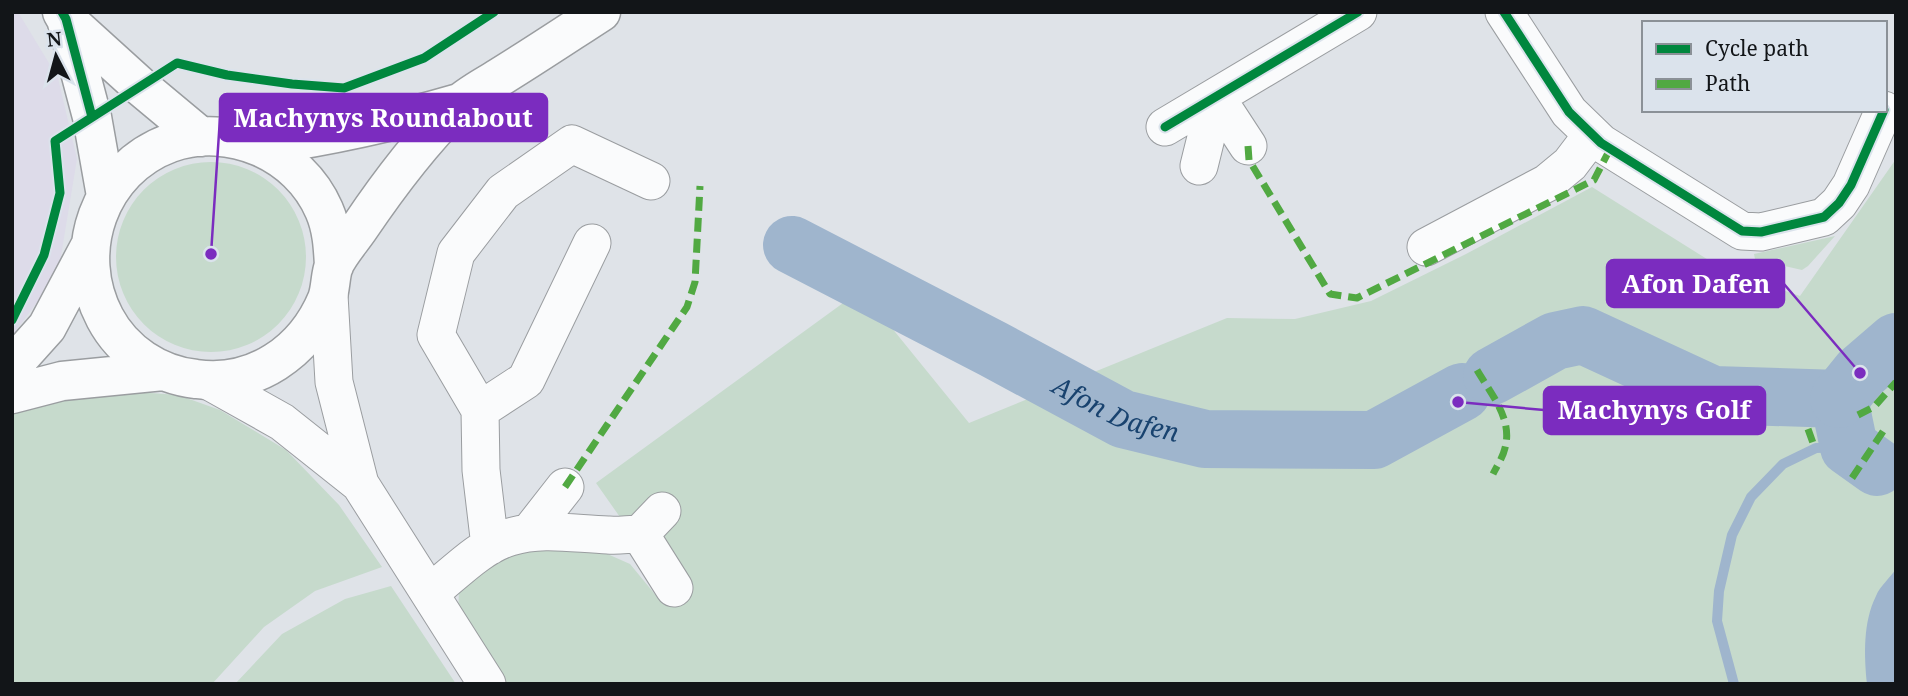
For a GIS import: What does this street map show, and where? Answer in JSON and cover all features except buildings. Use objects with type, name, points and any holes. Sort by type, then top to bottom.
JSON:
[{"type":"main road","points":[[331,280],[332,237],[324,209],[309,184],[288,162],[261,146],[232,138],[201,136],[171,143],[143,157],[122,174],[106,196],[94,221],[89,247],[90,275],[96,302],[109,326],[124,344],[142,359],[163,371],[185,378],[209,381],[256,373],[277,362],[299,344],[317,321],[331,280],[394,177],[459,103],[601,12]]},
{"type":"main road","points":[[64,15],[141,87],[201,136]]},
{"type":"main road","points":[[64,15],[92,117],[106,196]]},
{"type":"main road","points":[[261,146],[391,122],[459,103]]},
{"type":"main road","points":[[12,366],[47,327],[89,247]]},
{"type":"main road","points":[[12,394],[62,381],[163,371]]},
{"type":"street","points":[[1165,127],[1358,12]]},
{"type":"street","points":[[1504,12],[1569,112],[1592,135],[1742,231],[1761,232],[1824,217],[1839,203],[1851,185],[1884,112]]},
{"type":"street","points":[[1887,104],[1896,84]]},
{"type":"street","points":[[1216,97],[1248,146]]},
{"type":"street","points":[[1199,166],[1216,97]]},
{"type":"street","points":[[1426,247],[1547,183],[1570,164],[1592,135]]},
{"type":"street","points":[[490,546],[481,470],[480,410],[436,335],[456,253],[503,192],[572,144],[652,181]]},
{"type":"street","points":[[480,410],[526,380],[592,243]]},
{"type":"street","points":[[331,280],[334,382],[360,484],[487,684]]},
{"type":"street","points":[[209,381],[282,422],[360,484]]},
{"type":"street","points":[[530,533],[565,487]]},
{"type":"street","points":[[430,593],[490,546],[509,537],[564,531],[608,535],[651,523],[674,588]]},
{"type":"shaded area","points":[[12,12],[18,12],[58,78],[77,159],[58,274],[12,336]]},
{"type":"green space","points":[[1896,159],[1896,684],[504,684],[458,610],[459,593],[473,573],[496,554],[578,541],[630,564],[663,604],[674,594],[596,483],[861,290],[969,423],[1227,318],[1295,319],[1371,301],[1592,187],[1726,271],[1800,296]]},
{"type":"green space","points":[[211,162],[247,169],[278,190],[299,221],[306,257],[299,293],[278,324],[247,345],[211,352],[175,345],[144,324],[123,293],[116,257],[123,221],[144,190],[175,169]]},
{"type":"green space","points":[[1835,236],[1802,270],[1755,259],[1754,254]]},
{"type":"green space","points":[[111,390],[178,395],[220,410],[286,450],[339,505],[382,567],[315,591],[264,627],[212,684],[12,684],[12,415],[27,407]]},
{"type":"green space","points":[[391,586],[456,684],[235,684],[282,634],[345,599]]},
{"type":"water","points":[[1896,569],[1896,684],[1867,684],[1865,650],[1869,617],[1878,592]]},
{"type":"waterway","name":"Afon Dafen","points":[[792,245],[1123,419],[1205,439],[1374,440],[1462,392]]},
{"type":"waterway","name":"Afon Dafen","points":[[1492,376],[1555,341],[1583,335],[1713,395],[1839,399],[1849,447],[1877,467]]},
{"type":"waterway","name":"Afon Dafen","points":[[1839,399],[1860,373],[1896,342]]},
{"type":"waterway","points":[[1734,684],[1717,621],[1719,591],[1732,535],[1751,497],[1783,464],[1816,448],[1849,447]]},
{"type":"marked path","points":[[1248,146],[1249,160],[1330,294],[1357,298],[1594,180],[1610,149]]},
{"type":"marked path","points":[[565,487],[687,307],[695,282],[700,186]]},
{"type":"marked path","points":[[1477,370],[1499,407],[1506,427],[1504,451],[1493,474]]},
{"type":"marked path","points":[[1858,415],[1874,407],[1896,382]]},
{"type":"marked path","points":[[1852,478],[1886,427]]},
{"type":"marked path","points":[[1808,429],[1813,443]]},
{"type":"cycle path","points":[[62,12],[92,117]]},
{"type":"cycle path","points":[[12,320],[44,255],[60,193],[55,141],[177,63],[227,75],[344,88],[424,58],[494,12]]},
{"type":"cycle path","points":[[1165,127],[1358,12]]},
{"type":"cycle path","points":[[1504,12],[1569,112],[1601,143],[1742,231],[1761,232],[1824,217],[1839,203],[1851,185],[1883,112]]},
{"type":"place","name":"Machynys Roundabout","points":[[211,254]]},
{"type":"place","name":"Afon Dafen","points":[[1860,373]]},
{"type":"place","name":"Machynys Golf","points":[[1458,402]]}]
